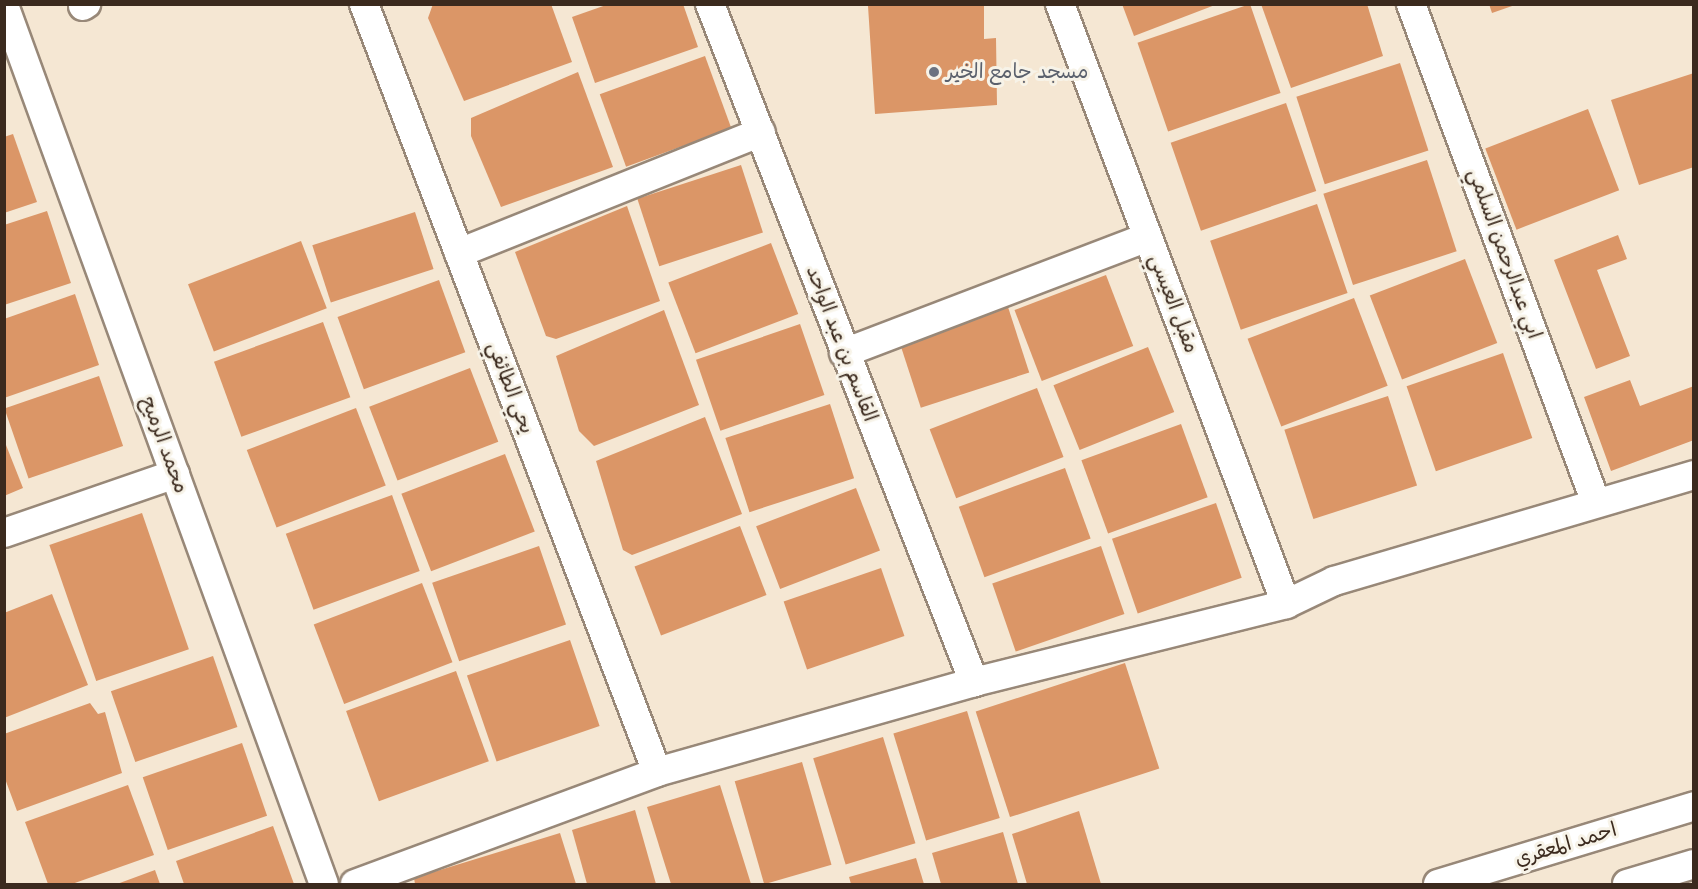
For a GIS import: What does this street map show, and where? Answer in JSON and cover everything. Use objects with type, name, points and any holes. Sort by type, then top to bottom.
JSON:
[{"type":"street","name":"يحي الطائفي","points":[[364,4],[657,772]]},
{"type":"street","name":"القاسم بن عبد الواحد","points":[[710,4],[974,682]]},
{"type":"street","name":"مقبل العيسي","points":[[1060,4],[1286,604]]},
{"type":"street","name":"ابي عبدالرحمن السلمي","points":[[1411,4],[1596,503]]},
{"type":"street","name":"محمد الرميح","points":[[4,5],[324,885]]},
{"type":"street","points":[[459,253],[761,132]]},
{"type":"street","points":[[844,353],[1148,237]]},
{"type":"street","points":[[4,533],[175,474]]},
{"type":"street","points":[[355,885],[657,772],[974,682],[1286,604],[1334,581],[1694,475]]},
{"type":"street","name":"احمد المعقري","points":[[1438,885],[1694,806]]},
{"type":"street","points":[[1627,885],[1694,864]]},
{"type":"building","points":[[433,4],[551,4],[572,62],[464,101],[428,18]]},
{"type":"building","points":[[609,4],[683,4],[698,47],[595,83],[572,17]]},
{"type":"building","name":"مسجد جامع الخير","points":[[984,4],[984,39],[996,38],[997,105],[875,114],[868,6]]},
{"type":"building","points":[[1122,4],[1215,4],[1215,5],[1134,36]]},
{"type":"building","points":[[1250,4],[1281,93],[1168,132],[1137,43]]},
{"type":"building","points":[[1261,4],[1367,4],[1383,56],[1291,88]]},
{"type":"building","points":[[1489,4],[1515,4],[1515,5],[1492,13]]},
{"type":"building","points":[[705,56],[731,128],[626,167],[600,94]]},
{"type":"building","points":[[1400,63],[1428,150],[1325,184],[1296,97]]},
{"type":"building","points":[[578,72],[613,167],[501,207],[471,136],[471,118]]},
{"type":"building","points":[[1694,73],[1694,167],[1639,185],[1611,100]]},
{"type":"building","points":[[1286,103],[1316,191],[1201,231],[1171,143]]},
{"type":"building","points":[[1588,109],[1619,190],[1516,230],[1485,148]]},
{"type":"building","points":[[13,134],[37,202],[4,213],[4,137]]},
{"type":"building","points":[[1427,160],[1457,251],[1353,285],[1323,194]]},
{"type":"building","points":[[741,165],[763,233],[659,266],[637,199]]},
{"type":"building","points":[[1317,204],[1348,293],[1241,330],[1210,241]]},
{"type":"building","points":[[627,206],[660,301],[556,339],[546,336],[515,252]]},
{"type":"building","points":[[47,211],[71,283],[4,305],[4,225]]},
{"type":"building","points":[[415,212],[434,269],[331,302],[312,245]]},
{"type":"building","points":[[1618,235],[1627,259],[1597,270],[1630,356],[1596,369],[1554,260]]},
{"type":"building","points":[[301,241],[327,308],[214,352],[188,284]]},
{"type":"building","points":[[771,243],[798,314],[696,353],[668,282]]},
{"type":"building","points":[[1465,259],[1497,343],[1402,380],[1370,296]]},
{"type":"building","points":[[1106,275],[1133,346],[1042,381],[1015,310]]},
{"type":"building","points":[[439,280],[465,352],[364,389],[338,317]]},
{"type":"building","points":[[75,294],[99,365],[4,398],[4,319]]},
{"type":"building","points":[[1354,298],[1388,386],[1281,427],[1248,339]]},
{"type":"building","points":[[1007,304],[1029,372],[921,408],[899,339]]},
{"type":"building","points":[[664,310],[699,405],[594,446],[579,431],[556,356]]},
{"type":"building","points":[[323,322],[350,397],[241,437],[214,362]]},
{"type":"building","points":[[800,324],[824,395],[720,431],[696,360]]},
{"type":"building","points":[[1148,347],[1174,412],[1080,450],[1053,385]]},
{"type":"building","points":[[1503,353],[1532,438],[1436,471],[1407,386]]},
{"type":"building","points":[[470,368],[498,442],[397,480],[369,407]]},
{"type":"building","points":[[99,376],[123,446],[29,479],[4,409]]},
{"type":"building","points":[[1630,380],[1640,406],[1694,386],[1694,440],[1611,471],[1584,397]]},
{"type":"building","points":[[1037,388],[1064,457],[956,498],[930,429]]},
{"type":"building","points":[[1388,396],[1417,485],[1313,519],[1284,430]]},
{"type":"building","points":[[830,404],[854,478],[749,512],[725,438]]},
{"type":"building","points":[[356,408],[386,485],[277,527],[247,450]]},
{"type":"building","points":[[705,417],[742,514],[632,555],[623,550],[596,461]]},
{"type":"building","points":[[1181,424],[1208,497],[1108,534],[1081,460]]},
{"type":"building","points":[[4,440],[23,488],[4,496]]},
{"type":"building","points":[[505,454],[535,531],[431,571],[401,494]]},
{"type":"building","points":[[1065,468],[1091,538],[984,577],[959,507]]},
{"type":"building","points":[[856,488],[880,551],[780,589],[756,526]]},
{"type":"building","points":[[392,495],[420,571],[314,610],[286,534]]},
{"type":"building","points":[[1216,503],[1242,578],[1138,614],[1112,539]]},
{"type":"building","points":[[142,513],[189,649],[96,681],[49,545]]},
{"type":"building","points":[[740,526],[767,595],[661,636],[635,566]]},
{"type":"building","points":[[539,546],[566,624],[459,661],[432,583]]},
{"type":"building","points":[[1101,546],[1124,614],[1016,652],[992,583]]},
{"type":"building","points":[[881,568],[904,636],[807,670],[784,602]]},
{"type":"building","points":[[422,583],[452,662],[344,704],[314,625]]},
{"type":"building","points":[[52,594],[88,685],[4,718],[4,613]]},
{"type":"building","points":[[570,640],[600,726],[497,762],[467,675]]},
{"type":"building","points":[[213,656],[237,727],[135,762],[111,691]]},
{"type":"building","points":[[1125,663],[1159,769],[1010,817],[976,712]]},
{"type":"building","points":[[456,671],[489,761],[379,801],[346,711]]},
{"type":"building","points":[[90,703],[98,714],[105,712],[122,773],[17,811],[4,776],[4,734]]},
{"type":"building","points":[[967,711],[1000,818],[926,841],[893,734]]},
{"type":"building","points":[[883,737],[915,843],[846,864],[813,758]]},
{"type":"building","points":[[242,743],[267,816],[168,850],[143,777]]},
{"type":"building","points":[[802,762],[831,865],[764,884],[735,781]]},
{"type":"building","points":[[128,785],[154,855],[72,884],[48,884],[25,822]]},
{"type":"building","points":[[720,785],[751,884],[671,884],[647,807]]},
{"type":"building","points":[[635,810],[656,884],[587,884],[572,830]]},
{"type":"building","points":[[1079,811],[1101,884],[1027,884],[1012,834]]},
{"type":"building","points":[[273,826],[294,884],[184,884],[176,861]]},
{"type":"building","points":[[1003,832],[1018,884],[941,884],[932,853]]},
{"type":"building","points":[[560,833],[576,884],[415,884],[414,878]]},
{"type":"building","points":[[916,858],[924,884],[851,884],[849,877]]},
{"type":"building","points":[[155,870],[160,884],[117,884]]},
{"type":"place","name":"مسجد جامع الخير","points":[[934,72]]}]
